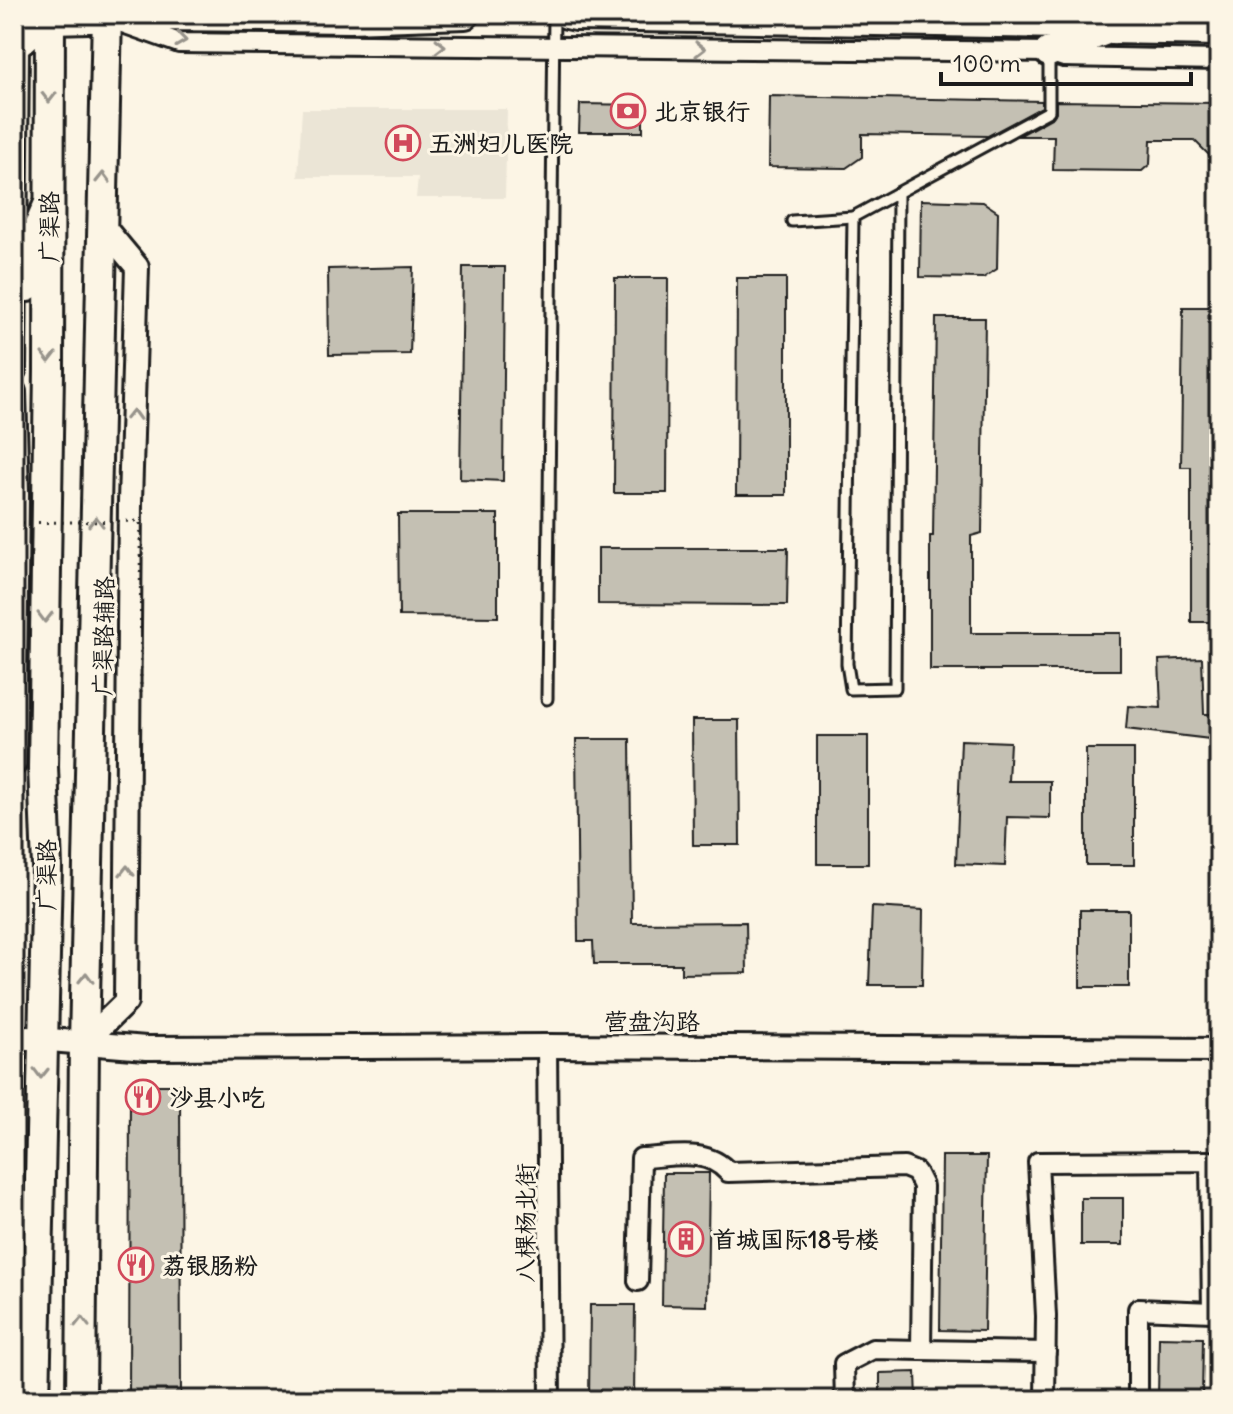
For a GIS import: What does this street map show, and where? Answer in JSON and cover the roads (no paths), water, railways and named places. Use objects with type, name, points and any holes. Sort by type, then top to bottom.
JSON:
[{"type":"main road","points":[[14,20],[106,16],[350,18],[465,14]]},
{"type":"main road","points":[[567,14],[592,17],[1061,24],[1107,29],[1219,31]]},
{"type":"main road","name":"广渠路","points":[[81,1400],[84,1043],[106,16]]},
{"type":"main road","name":"广渠路","points":[[35,1400],[28,1038],[47,867],[43,767],[50,17]]},
{"type":"main road","points":[[1049,52],[1107,29]]},
{"type":"street","points":[[106,16],[179,43],[1049,52],[1064,57],[1219,60]]},
{"type":"street","points":[[14,370],[17,48],[50,17]]},
{"type":"street","points":[[15,328],[30,281],[32,235],[49,195]]},
{"type":"street","name":"广渠路辅路","points":[[84,1043],[126,1002],[130,502],[137,267],[102,225]]},
{"type":"street","points":[[14,392],[17,494],[14,764]]},
{"type":"street","name":"营盘沟路","points":[[28,1038],[146,1048],[547,1046],[1219,1050]]},
{"type":"street","name":"八棵杨北街","points":[[547,1046],[550,1400]]},
{"type":"street","points":[[638,1281],[641,1158],[705,1156],[719,1161],[728,1172],[904,1167],[916,1172],[923,1186],[921,1350]]},
{"type":"street","points":[[1045,1400],[1046,1352],[1038,1162],[1210,1161],[1212,1312],[1138,1309],[1138,1400]]},
{"type":"street","points":[[845,1400],[844,1364],[873,1349],[1046,1352]]},
{"type":"lane","points":[[547,699],[554,14]]},
{"type":"lane","points":[[792,221],[853,217],[1049,111],[1049,52]]},
{"type":"lane","points":[[853,217],[847,664],[851,689],[895,688],[898,195]]},
{"type":"place","name":"北京银行","points":[[628,111]]},
{"type":"place","name":"五洲妇儿医院","points":[[403,143]]},
{"type":"place","name":"沙县小吃","points":[[143,1097]]},
{"type":"place","name":"首城国际18号楼","points":[[686,1239]]},
{"type":"place","name":"荔银肠粉","points":[[136,1265]]}]
